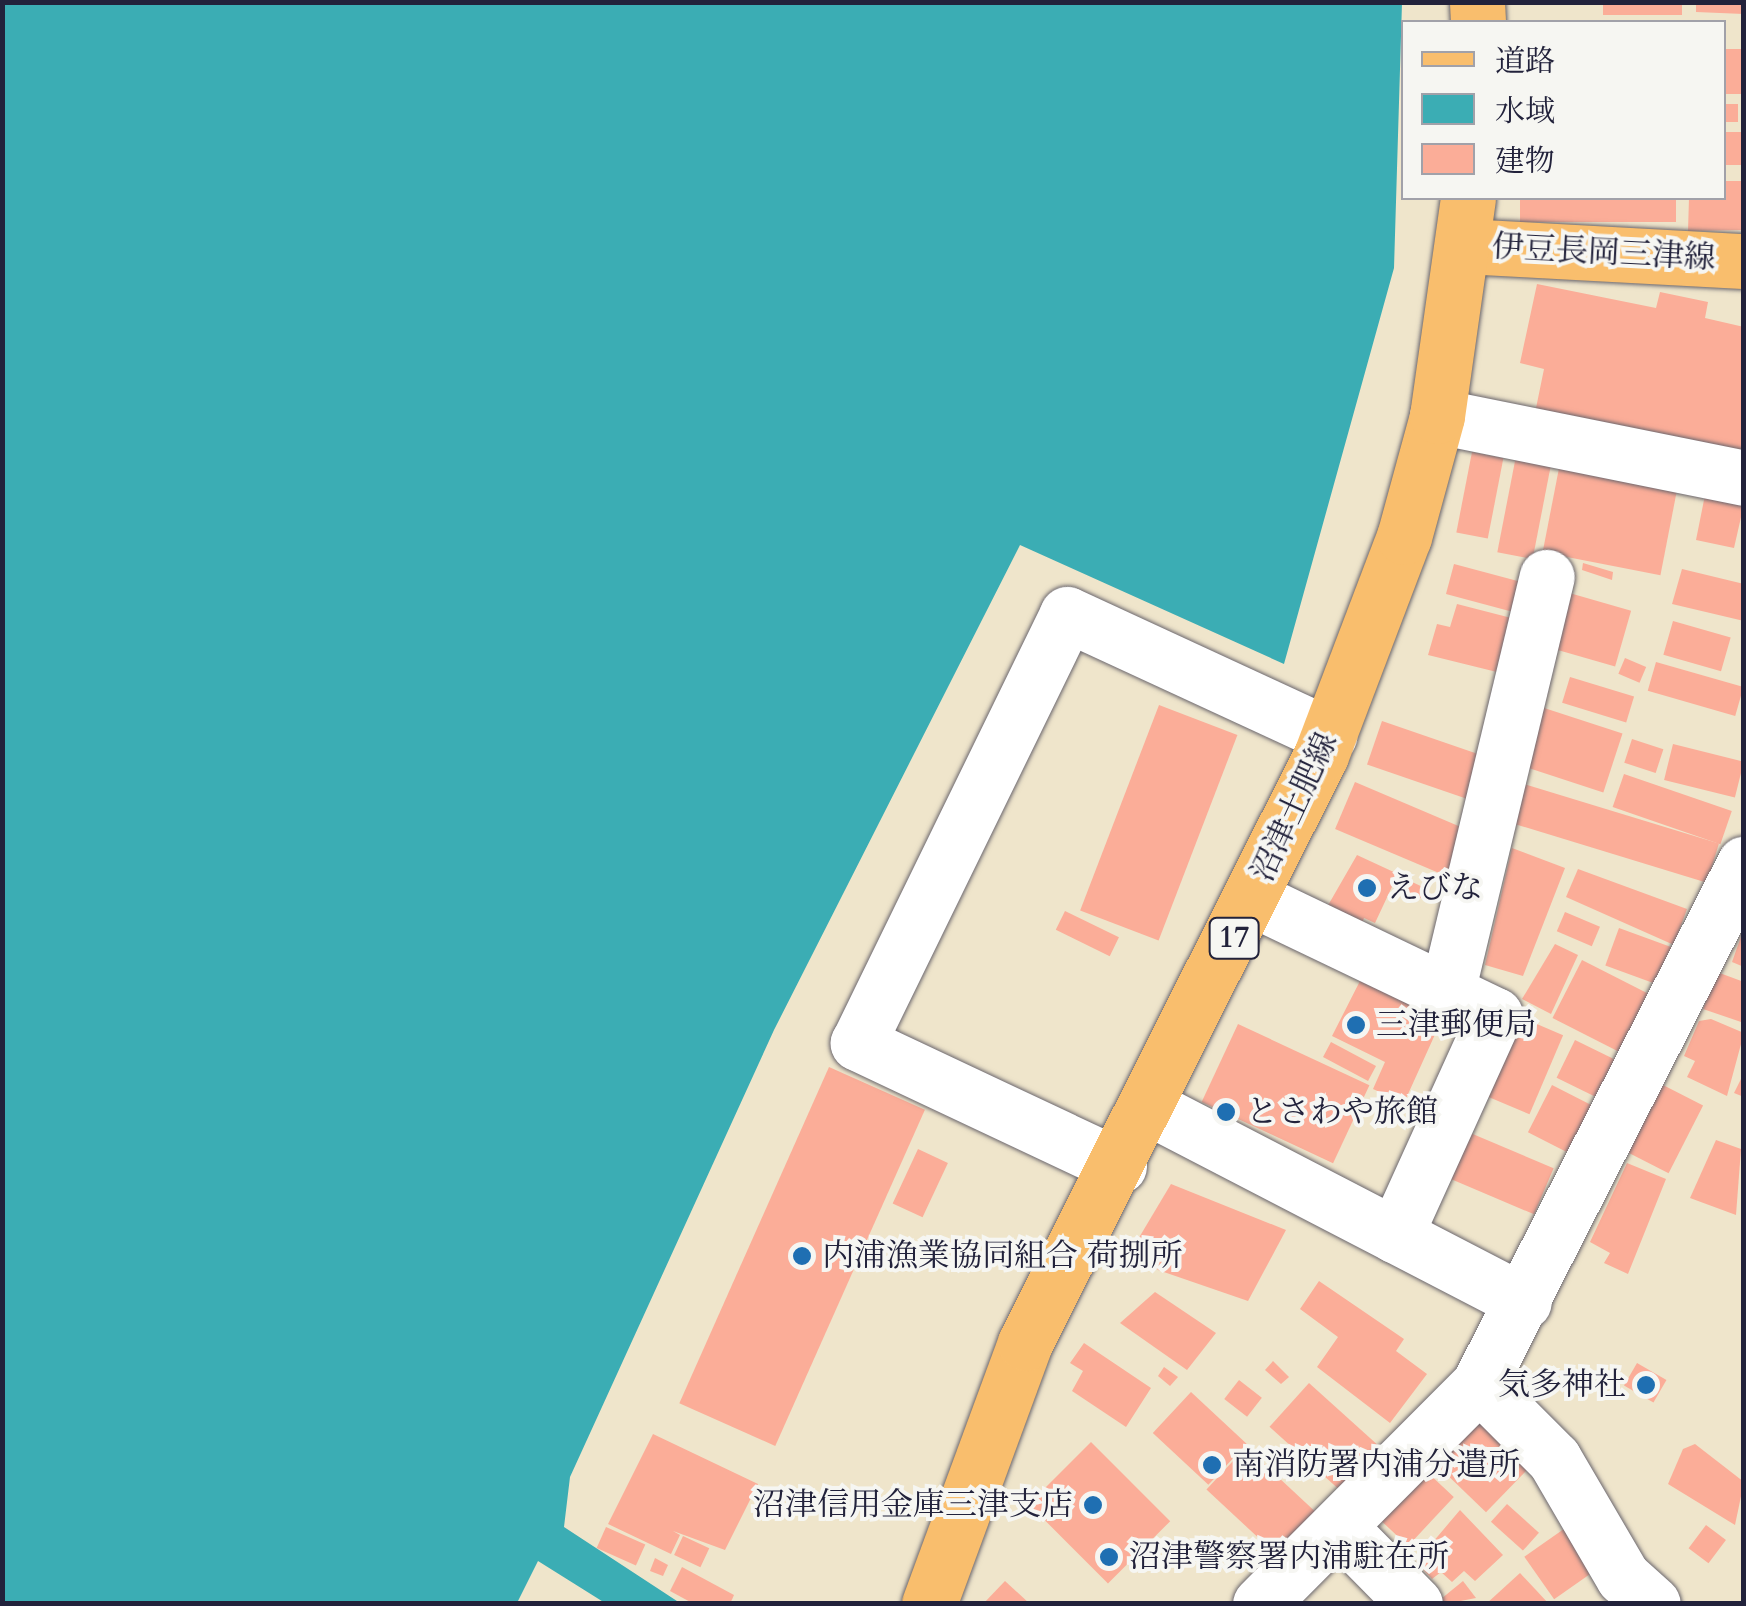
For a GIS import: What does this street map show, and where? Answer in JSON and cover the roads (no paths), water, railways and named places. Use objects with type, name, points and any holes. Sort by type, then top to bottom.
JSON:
[{"type":"main road","name":"伊豆長岡三津線","points":[[1466,222],[1744,261]]},
{"type":"main road","name":"沼津土肥線","points":[[928,1604],[1025,1344],[1150,1108],[1329,735],[1404,536],[1437,416],[1466,222]]},
{"type":"street","points":[[1437,416],[1744,478]]},
{"type":"street","points":[[1447,992],[1548,576]]},
{"type":"street","points":[[1119,1166],[858,1043],[1067,614],[1329,735]]},
{"type":"street","points":[[1260,1604],[1342,1530],[1479,1384],[1739,892]]},
{"type":"street","points":[[1253,899],[1496,1015],[1395,1235]]},
{"type":"street","points":[[1150,1108],[1524,1302]]},
{"type":"street","points":[[1479,1384],[1554,1459],[1624,1577],[1653,1604]]},
{"type":"street","points":[[1342,1530],[1416,1604]]},
{"type":"water","points":[[3,2],[1402,3],[1394,268],[1284,664],[1020,545],[774,1030],[570,1477],[564,1527],[680,1603],[605,1603],[538,1561],[517,1603],[3,1603]]},
{"type":"place","name":"えびな","points":[[1367,888]]},
{"type":"place","name":"三津郵便局","points":[[1356,1025]]},
{"type":"place","name":"とさわや旅館","points":[[1226,1112]]},
{"type":"place","name":"内浦漁業協同組合 荷捌所","points":[[802,1256]]},
{"type":"place","name":"気多神社","points":[[1646,1385]]},
{"type":"place","name":"南消防署内浦分遣所","points":[[1212,1465]]},
{"type":"place","name":"沼津信用金庫三津支店","points":[[1093,1505]]},
{"type":"place","name":"沼津警察署内浦駐在所","points":[[1109,1557]]}]
